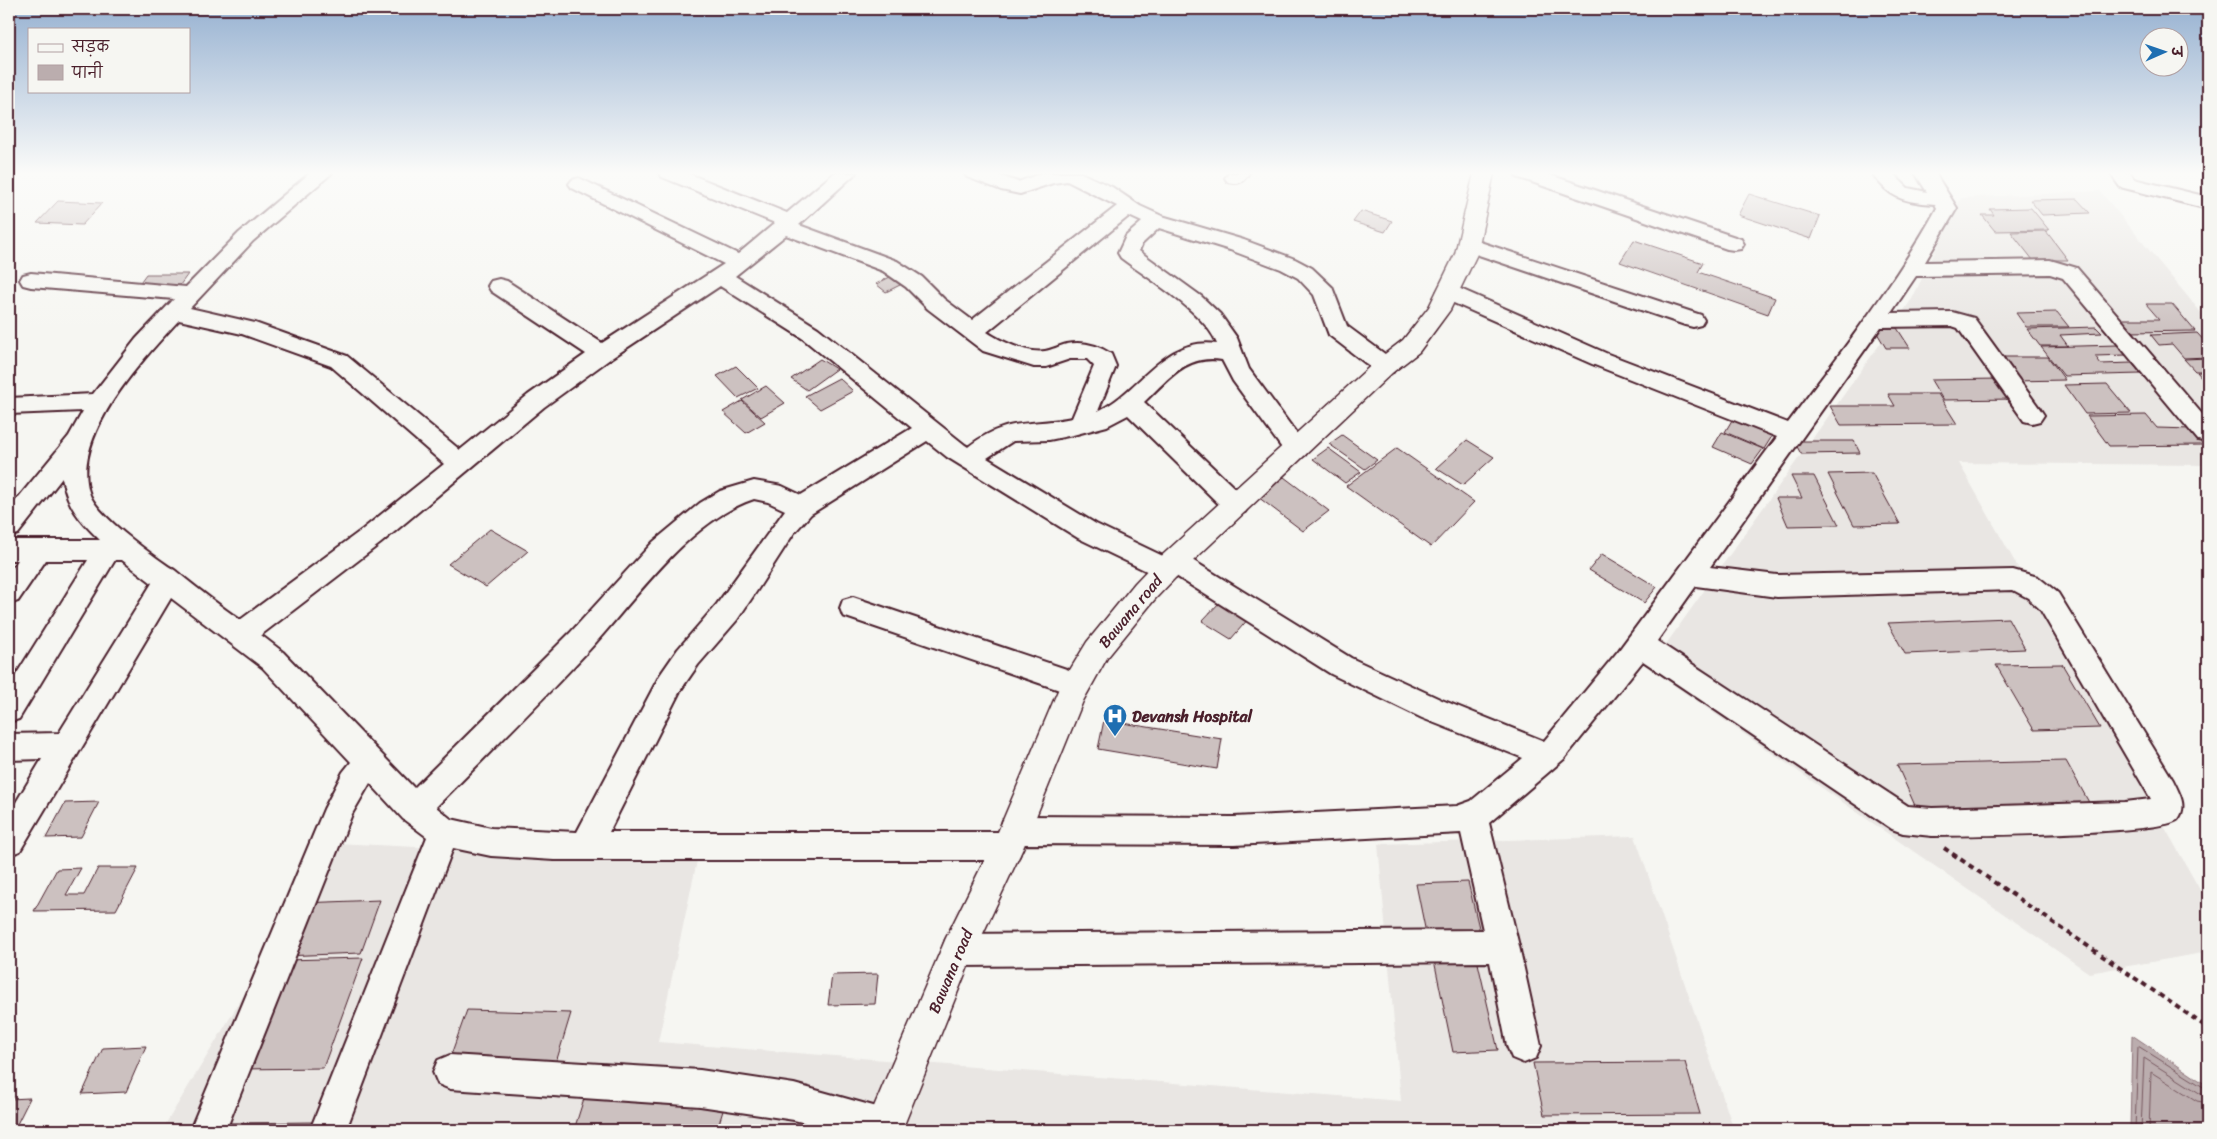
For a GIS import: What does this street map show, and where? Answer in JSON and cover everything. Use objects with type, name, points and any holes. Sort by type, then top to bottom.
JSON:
[{"type":"main road","name":"Bawana road","points":[[883,1129],[958,950],[1011,838],[1077,684],[1103,643],[1145,590],[1385,366],[1411,346],[1439,310],[1466,254],[1472,226]]},
{"type":"street","points":[[9,526],[79,440],[100,402],[144,344],[246,237],[259,226]]},
{"type":"street","points":[[665,226],[740,263]]},
{"type":"street","points":[[241,635],[372,536],[536,400],[602,354],[721,277],[785,226]]},
{"type":"street","points":[[793,226],[890,266],[914,282],[936,304],[991,346],[1034,359],[1046,359],[1069,351],[1080,350],[1099,355],[1103,359],[1104,366],[1081,424]]},
{"type":"street","points":[[972,332],[1104,226]]},
{"type":"street","points":[[1149,226],[1133,241],[1128,253],[1192,301],[1212,319],[1226,338],[1242,375],[1269,415],[1296,449]]},
{"type":"street","points":[[1175,226],[1245,248],[1288,264],[1305,273],[1324,292],[1337,330],[1385,366]]},
{"type":"street","points":[[1681,226],[1734,244]]},
{"type":"street","points":[[79,440],[73,471],[78,495],[88,513],[118,550],[168,579],[273,660],[414,809],[444,832],[491,842],[586,846],[1011,838],[1234,831],[1457,820],[1472,817],[1482,811],[1565,737],[1691,575],[1875,320],[1910,269],[1936,226]]},
{"type":"street","points":[[1468,244],[1694,320]]},
{"type":"street","points":[[1910,269],[2050,267],[2070,273],[2206,434]]},
{"type":"street","points":[[721,277],[810,333],[928,429],[969,459],[1087,531],[1170,566],[1341,666],[1432,709],[1547,755]]},
{"type":"street","points":[[31,280],[182,303],[339,361],[459,463]]},
{"type":"street","points":[[499,286],[602,354]]},
{"type":"street","points":[[1448,292],[1600,359],[1793,434]]},
{"type":"street","points":[[1875,320],[1952,319],[1966,323],[2032,415]]},
{"type":"street","points":[[969,459],[995,440],[1008,434],[1048,431],[1110,415],[1130,403],[1159,372],[1176,361],[1200,350],[1214,349],[1232,354]]},
{"type":"street","points":[[10,407],[100,402]]},
{"type":"street","points":[[1130,403],[1236,505]]},
{"type":"street","points":[[586,846],[670,682],[747,585],[785,526],[802,507],[928,429]]},
{"type":"street","points":[[414,809],[580,641],[662,549],[709,510],[729,498],[754,490],[774,493],[802,507]]},
{"type":"street","points":[[9,550],[118,550]]},
{"type":"street","points":[[9,593],[38,550]]},
{"type":"street","points":[[9,710],[118,550]]},
{"type":"street","points":[[1639,644],[1903,819],[1932,822],[2125,816],[2167,810],[2168,802],[2162,790],[2049,601],[2042,592],[2033,587],[2013,580],[1777,586],[1691,575]]},
{"type":"street","points":[[9,842],[65,746],[168,579]]},
{"type":"street","points":[[854,608],[1077,684]]},
{"type":"street","points":[[9,747],[65,746]]},
{"type":"street","points":[[208,1130],[339,809],[354,781],[370,761]]},
{"type":"street","points":[[1472,817],[1503,946],[1524,1046]]},
{"type":"street","points":[[328,1130],[444,832]]},
{"type":"street","points":[[958,950],[1503,946]]},
{"type":"street","points":[[450,1072],[700,1088],[794,1102],[883,1129]]},
{"type":"path","points":[[1943,847],[2208,1028]]},
{"type":"shaded area","points":[[1947,226],[2129,226],[2208,321],[2208,465],[1959,463],[2208,904],[2208,952],[2089,973],[1649,668],[1912,299]]},
{"type":"shaded area","points":[[1635,836],[1734,1130],[162,1130],[336,843],[697,861],[658,1042],[1401,1101],[1378,844]]},
{"type":"water","points":[[2132,1035],[2208,1086],[2208,1130],[2130,1130]]},
{"type":"building","points":[[1366,226],[1389,226],[1385,232]]},
{"type":"building","points":[[1772,226],[1816,226],[1811,239]]},
{"type":"building","points":[[1991,226],[2046,226],[2049,230],[1995,231]]},
{"type":"building","points":[[2046,231],[2068,260],[2033,260],[2011,232]]},
{"type":"building","points":[[1634,240],[1703,263],[1698,272],[1775,298],[1768,314],[1620,262]]},
{"type":"building","points":[[146,274],[188,274],[180,285],[138,285]]},
{"type":"building","points":[[896,274],[906,282],[886,292],[876,284]]},
{"type":"building","points":[[2146,304],[2172,304],[2195,331],[2130,332],[2120,319],[2159,319]]},
{"type":"building","points":[[2057,312],[2069,327],[2026,327],[2016,313]]},
{"type":"building","points":[[2096,327],[2102,333],[2060,335],[2068,346],[2040,346],[2027,329]]},
{"type":"building","points":[[1874,328],[1897,328],[1910,348],[1886,348]]},
{"type":"building","points":[[2197,333],[2208,345],[2208,357],[2184,358],[2172,344],[2159,345],[2151,335]]},
{"type":"building","points":[[2118,345],[2126,355],[2095,356],[2101,364],[2132,363],[2141,374],[2064,376],[2041,347]]},
{"type":"building","points":[[1997,357],[2048,357],[2065,380],[2013,381]]},
{"type":"building","points":[[2208,358],[2208,371],[2195,371],[2184,359]]},
{"type":"building","points":[[820,359],[836,369],[807,390],[791,379]]},
{"type":"building","points":[[736,366],[758,388],[738,398],[717,376]]},
{"type":"building","points":[[2197,372],[2208,372],[2208,385]]},
{"type":"building","points":[[839,378],[853,391],[820,409],[805,396]]},
{"type":"building","points":[[1999,379],[2013,399],[1943,400],[1931,380]]},
{"type":"building","points":[[2107,384],[2131,413],[2085,414],[2064,385]]},
{"type":"building","points":[[766,386],[785,403],[761,417],[742,400]]},
{"type":"building","points":[[1888,394],[1938,394],[1957,424],[1841,425],[1830,406],[1895,406]]},
{"type":"building","points":[[742,401],[765,422],[746,433],[723,412]]},
{"type":"building","points":[[1735,415],[1774,433],[1764,449],[1725,432]]},
{"type":"building","points":[[2146,415],[2157,428],[2191,429],[2203,445],[2109,446],[2087,416]]},
{"type":"building","points":[[1722,432],[1763,449],[1752,464],[1713,447]]},
{"type":"building","points":[[1342,435],[1377,460],[1365,469],[1329,444]]},
{"type":"building","points":[[1467,440],[1494,457],[1463,485],[1436,468]]},
{"type":"building","points":[[1794,441],[1854,441],[1860,453],[1801,454]]},
{"type":"building","points":[[1328,448],[1361,472],[1345,483],[1313,459]]},
{"type":"building","points":[[1397,448],[1474,502],[1431,547],[1346,486]]},
{"type":"building","points":[[1872,473],[1900,524],[1854,525],[1828,474]]},
{"type":"building","points":[[1791,476],[1814,476],[1839,525],[1788,526],[1776,498],[1802,498]]},
{"type":"building","points":[[1284,477],[1329,511],[1303,531],[1258,497]]},
{"type":"building","points":[[490,529],[528,551],[486,587],[448,564]]},
{"type":"building","points":[[1602,554],[1657,587],[1644,603],[1589,570]]},
{"type":"building","points":[[1221,601],[1249,618],[1231,639],[1202,621]]},
{"type":"building","points":[[2008,618],[2025,649],[1905,654],[1888,623]]},
{"type":"building","points":[[2062,664],[2100,728],[2034,730],[1996,665]]},
{"type":"building","points":[[1104,720],[1222,739],[1217,769],[1098,749]]},
{"type":"building","points":[[2066,761],[2091,806],[1916,808],[1897,765]]},
{"type":"building","points":[[99,802],[81,837],[46,838],[65,803]]},
{"type":"building","points":[[81,868],[66,895],[84,895],[98,868],[138,868],[116,910],[34,911],[57,869]]},
{"type":"building","points":[[1468,882],[1480,932],[1426,933],[1416,884]]},
{"type":"building","points":[[380,900],[361,953],[282,956],[302,903]]},
{"type":"building","points":[[363,958],[323,1068],[240,1069],[285,960]]},
{"type":"building","points":[[1477,959],[1498,1050],[1453,1052],[1434,960]]},
{"type":"building","points":[[878,974],[875,1004],[828,1005],[832,975]]},
{"type":"building","points":[[467,1010],[571,1013],[554,1069],[447,1066]]},
{"type":"building","points":[[146,1046],[126,1092],[82,1094],[103,1048]]},
{"type":"building","points":[[1685,1062],[1700,1114],[1544,1115],[1533,1063]]},
{"type":"building","points":[[586,1092],[726,1101],[717,1130],[574,1130]]},
{"type":"building","points":[[30,1098],[14,1130],[9,1130],[9,1099]]},
{"type":"building","points":[[315,1122],[312,1130],[227,1130],[230,1123]]},
{"type":"place","name":"Devansh Hospital","points":[[1115,737]]}]
